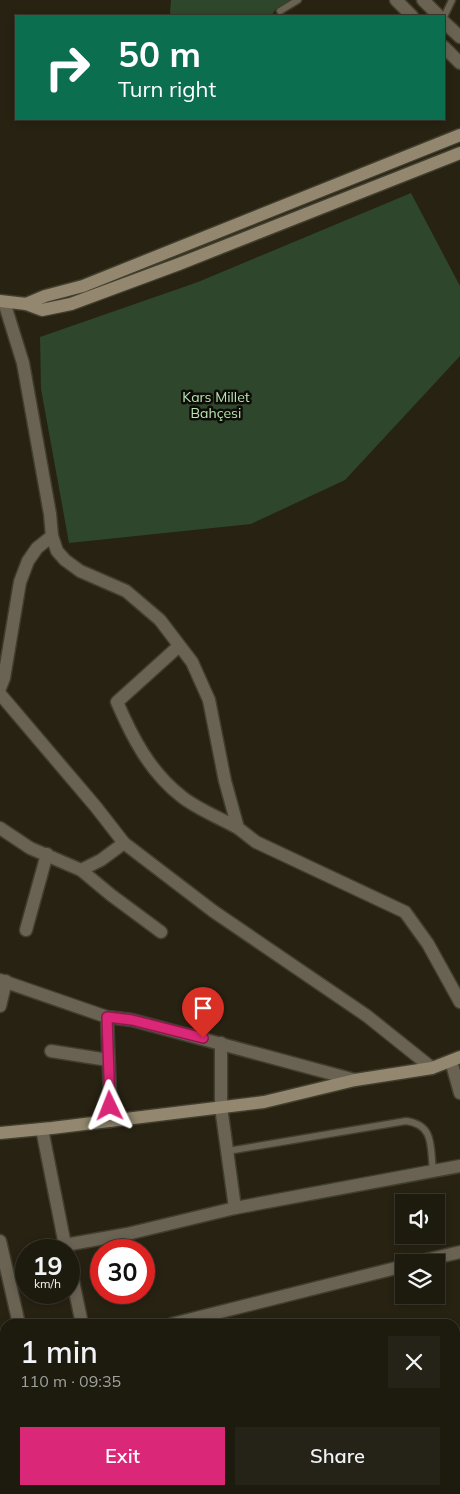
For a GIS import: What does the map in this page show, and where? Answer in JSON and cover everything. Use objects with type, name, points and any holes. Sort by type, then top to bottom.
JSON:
[{"type":"street","points":[[396,0],[411,15]]},
{"type":"street","points":[[423,0],[438,15]]},
{"type":"street","points":[[445,23],[460,37]]},
{"type":"street","points":[[445,49],[460,63]]},
{"type":"street","points":[[26,304],[46,296],[83,286],[460,135]]},
{"type":"street","points":[[238,828],[225,781],[208,700],[192,662],[160,620],[126,591],[80,571],[65,560],[57,551],[52,536],[50,514],[23,363],[2,301],[26,304],[42,310],[71,304],[318,210],[460,153]]},
{"type":"street","points":[[0,688],[4,678],[20,582],[28,561],[37,548],[52,536]]},
{"type":"street","points":[[179,646],[117,702],[134,739],[156,772],[181,796],[238,828],[256,842],[405,912],[428,944],[460,1002]]},
{"type":"street","points":[[0,694],[124,843],[213,911],[367,1016],[432,1068]]},
{"type":"street","points":[[0,828],[30,848],[81,870],[161,932]]},
{"type":"street","points":[[81,870],[101,860],[124,843]]},
{"type":"street","points":[[26,930],[47,854]]},
{"type":"street","points":[[0,1006],[3,981],[107,1017],[132,1020],[355,1080]]},
{"type":"street","points":[[107,1017],[111,1121]]},
{"type":"street","points":[[221,1043],[222,1107],[236,1208]]},
{"type":"street","points":[[51,1051],[108,1060]]},
{"type":"street","points":[[0,1133],[264,1102],[355,1080],[432,1068],[455,1059],[460,1093]]},
{"type":"street","points":[[42,1129],[64,1239]]},
{"type":"street","points":[[80,1244],[236,1208],[460,1166]]},
{"type":"street","points":[[0,1241],[18,1319]]},
{"type":"street","points":[[445,1255],[460,1252]]},
{"type":"street","points":[[192,1319],[395,1268]]},
{"type":"street","points":[[78,1304],[81,1319]]},
{"type":"lane","points":[[280,11],[298,0]]},
{"type":"lane","points":[[445,15],[452,0]]},
{"type":"lane","points":[[228,1151],[406,1121],[415,1122],[423,1126],[429,1134],[433,1171]]},
{"type":"green space","points":[[171,0],[294,0],[276,9],[272,15],[171,15]]},
{"type":"green space","name":"Kars Millet Bahçesi","points":[[411,193],[460,286],[460,356],[345,480],[251,524],[69,543],[41,389],[40,337],[198,282]]},
{"type":"route","points":[[110,1106],[107,1017],[132,1020],[203,1038]]}]
